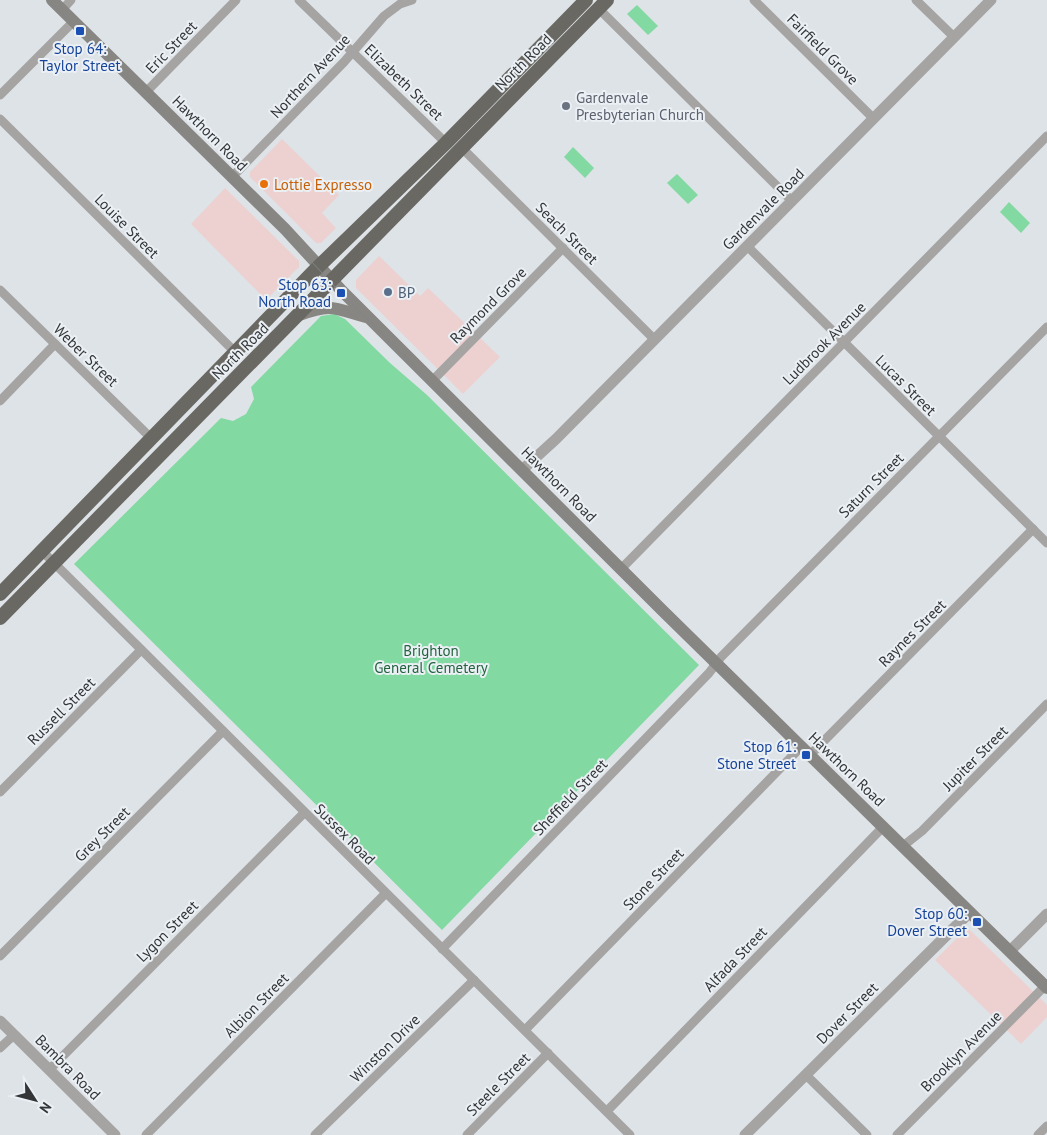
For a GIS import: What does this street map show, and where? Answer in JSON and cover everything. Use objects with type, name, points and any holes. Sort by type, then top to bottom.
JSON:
[{"type":"highway","name":"North Road","points":[[0,594],[235,352],[358,228],[446,143],[586,0]]},
{"type":"highway","name":"North Road","points":[[0,618],[603,4]]},
{"type":"highway","points":[[358,228],[372,241]]},
{"type":"main road","name":"Hawthorn Road","points":[[52,0],[232,177],[432,381],[716,664],[1046,987]]},
{"type":"main road","points":[[299,315],[318,308],[334,306],[369,317]]},
{"type":"street","points":[[62,10],[71,0]]},
{"type":"street","name":"Eric Street","points":[[146,92],[236,0]]},
{"type":"street","name":"Elizabeth Street","points":[[299,0],[446,143]]},
{"type":"street","name":"Northern Avenue","points":[[232,177],[390,11],[400,4],[412,0]]},
{"type":"street","name":"Fairfield Grove","points":[[754,0],[873,118]]},
{"type":"street","points":[[916,0],[954,38]]},
{"type":"street","name":"Gardenvale Road","points":[[525,473],[654,339],[991,0]]},
{"type":"street","points":[[603,4],[792,201]]},
{"type":"street","points":[[0,95],[74,21]]},
{"type":"street","name":"Louise Street","points":[[0,119],[235,352]]},
{"type":"street","name":"Ludbrook Avenue","points":[[621,569],[1047,136]]},
{"type":"street","name":"Seach Street","points":[[462,146],[654,339]]},
{"type":"street","name":"Lucas Street","points":[[747,246],[1047,543]]},
{"type":"street","name":"Raymond Grove","points":[[432,381],[563,248]]},
{"type":"street","name":"Weber Street","points":[[0,290],[152,439]]},
{"type":"street","name":"Saturn Street","points":[[716,664],[721,656],[1047,327]]},
{"type":"street","points":[[0,401],[55,344]]},
{"type":"street","name":"Raynes Street","points":[[806,751],[1033,529]]},
{"type":"street","name":"Sussex Road","points":[[42,551],[630,1135]]},
{"type":"street","name":"Russell Street","points":[[0,792],[141,650]]},
{"type":"street","name":"Sheffield Street","points":[[442,949],[716,664]]},
{"type":"street","name":"Jupiter Street","points":[[905,849],[1047,704]]},
{"type":"street","name":"Grey Street","points":[[0,956],[223,731]]},
{"type":"street","name":"Stone Street","points":[[526,1030],[806,751]]},
{"type":"street","name":"Lygon Street","points":[[49,1070],[304,812]]},
{"type":"street","name":"Alfada Street","points":[[607,1111],[883,827]]},
{"type":"street","name":"Albion Street","points":[[146,1135],[386,894]]},
{"type":"street","name":"Dover Street","points":[[744,1135],[970,912]]},
{"type":"street","points":[[1010,951],[1047,914]]},
{"type":"street","name":"Winston Drive","points":[[315,1135],[474,980]]},
{"type":"street","name":"Brooklyn Avenue","points":[[897,1135],[1046,987]]},
{"type":"street","name":"Bambra Road","points":[[0,1021],[114,1135]]},
{"type":"street","points":[[0,1048],[14,1035]]},
{"type":"street","name":"Steele Street","points":[[467,1135],[548,1053]]},
{"type":"street","points":[[806,1075],[867,1135]]},
{"type":"street","points":[[1038,1135],[1047,1126]]},
{"type":"shaded area","points":[[282,139],[339,195],[322,213],[336,228],[321,243],[316,243],[250,177],[250,172]]},
{"type":"shaded area","points":[[225,188],[299,261],[299,267],[266,300],[191,224]]},
{"type":"shaded area","points":[[379,256],[420,296],[428,288],[500,357],[463,394],[356,288],[356,280]]},
{"type":"shaded area","points":[[965,930],[970,930],[1047,1005],[1047,1017],[1021,1044],[935,960]]},
{"type":"green space","points":[[637,5],[658,26],[648,35],[627,14]]},
{"type":"green space","points":[[573,147],[594,168],[585,178],[564,157]]},
{"type":"green space","points":[[677,174],[698,195],[688,204],[667,183]]},
{"type":"green space","points":[[1009,202],[1030,223],[1021,233],[1000,212]]},
{"type":"green space","name":"Brighton General Cemetery","points":[[334,314],[345,319],[390,363],[427,395],[699,665],[442,930],[74,564],[221,418],[233,421],[246,414],[254,399],[251,387],[321,316]]},
{"type":"tram line","points":[[49,0],[283,231],[338,290],[715,666],[1047,991]]},
{"type":"place","name":"Stop 64: Taylor Street","points":[[80,31]]},
{"type":"place","name":"Gardenvale Presbyterian Church","points":[[566,106]]},
{"type":"place","name":"Lottie Expresso","points":[[264,184]]},
{"type":"place","name":"BP","points":[[388,292]]},
{"type":"place","name":"Stop 63: North Road","points":[[341,293]]},
{"type":"place","name":"Stop 61: Stone Street","points":[[806,755]]},
{"type":"place","name":"Stop 60: Dover Street","points":[[977,922]]}]
